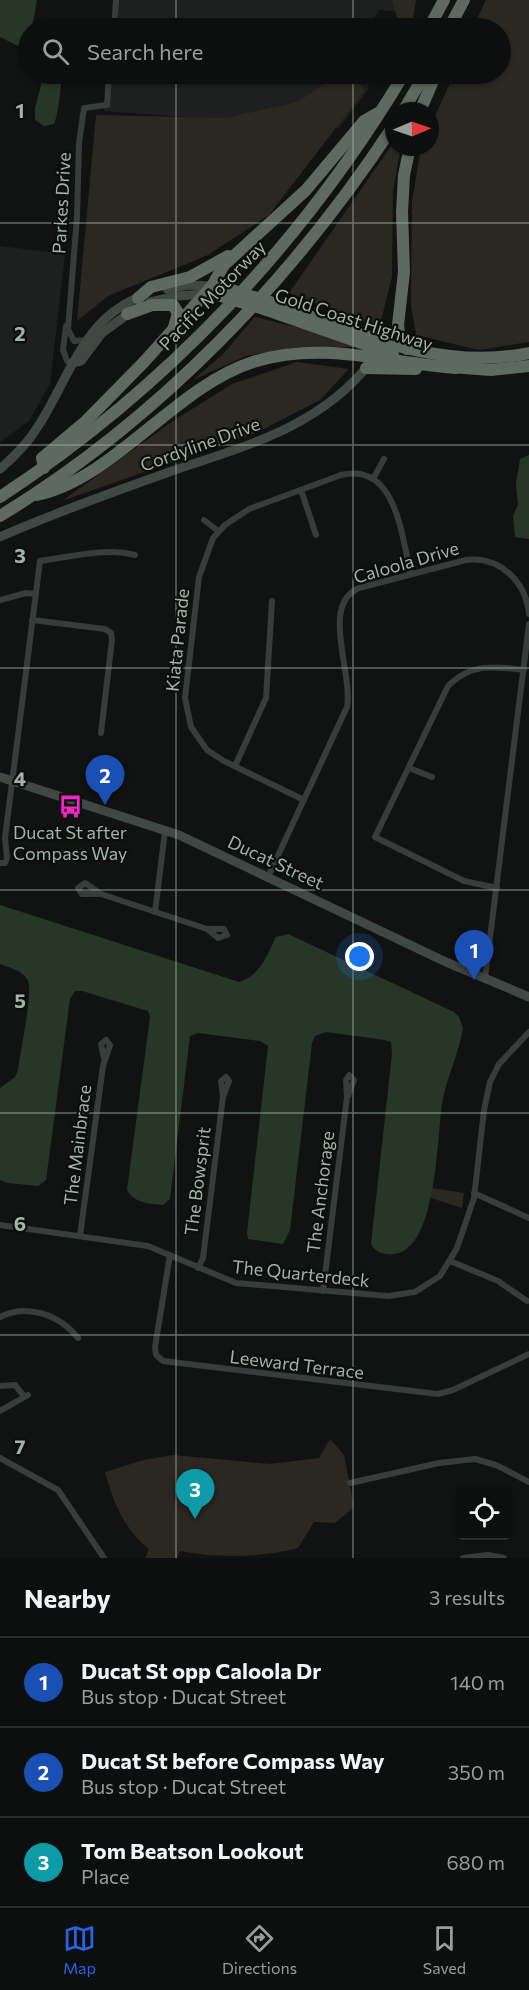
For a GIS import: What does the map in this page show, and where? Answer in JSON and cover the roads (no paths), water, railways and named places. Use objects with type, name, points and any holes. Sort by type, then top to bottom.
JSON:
[{"type":"highway","points":[[434,18],[444,0]]},
{"type":"highway","points":[[454,18],[464,0]]},
{"type":"highway","name":"Pacific Motorway","points":[[0,497],[45,468],[132,398],[224,313],[289,240],[382,111],[398,84]]},
{"type":"highway","points":[[408,102],[419,84]]},
{"type":"highway","points":[[424,102],[432,84]]},
{"type":"highway","points":[[45,468],[42,458],[86,421],[172,331],[215,291],[220,269],[306,190],[364,121],[382,111]]},
{"type":"highway","name":"Pacific Motorway","points":[[0,516],[135,418],[239,322],[302,252],[385,137]]},
{"type":"highway","points":[[407,349],[398,337],[403,288],[404,175],[408,156]]},
{"type":"highway","points":[[138,298],[154,286],[190,277],[205,270],[241,248]]},
{"type":"highway","points":[[30,496],[52,492],[84,475],[196,391],[252,362],[310,352],[379,349],[403,288]]},
{"type":"highway","name":"Gold Coast Highway","points":[[215,291],[270,307],[379,349],[456,368],[491,370],[529,366]]},
{"type":"highway","points":[[127,314],[152,305],[173,305],[178,313],[172,331]]},
{"type":"highway","name":"Gold Coast Highway","points":[[379,349],[407,349],[437,356],[472,359],[529,353]]},
{"type":"highway","points":[[366,368],[387,370],[456,368]]},
{"type":"street","points":[[115,18],[116,0]]},
{"type":"street","name":"Parkes Drive","points":[[72,363],[67,361],[63,352],[77,217],[79,143],[83,113],[87,107],[107,105],[109,84]]},
{"type":"street","points":[[0,470],[37,429],[86,340],[109,316],[138,298],[177,286],[215,291]]},
{"type":"street","points":[[72,363],[81,361],[102,333],[127,314],[168,297],[215,291]]},
{"type":"street","name":"Parkes Drive","points":[[69,304],[70,336],[77,342],[86,340]]},
{"type":"street","name":"Cordyline Drive","points":[[0,537],[95,499],[282,432],[321,410],[366,368],[379,349]]},
{"type":"street","points":[[384,459],[374,477],[384,486],[391,501],[411,574]]},
{"type":"street","name":"Kiata Parade","points":[[304,800],[217,757],[202,744],[191,727],[185,706],[201,565],[218,531],[249,509],[348,474],[374,477]]},
{"type":"street","points":[[301,490],[316,535]]},
{"type":"street","points":[[204,520],[218,531]]},
{"type":"street","points":[[0,863],[5,863],[7,858],[5,838],[11,781],[40,561],[96,553],[123,552],[135,555]]},
{"type":"street","name":"Caloola Drive","points":[[268,876],[347,707],[349,687],[338,621],[342,601],[359,588],[466,560],[492,563],[504,568],[524,592],[529,614]]},
{"type":"street","points":[[0,600],[26,593],[36,594]]},
{"type":"street","points":[[235,766],[267,698],[272,602]]},
{"type":"street","points":[[33,620],[105,629],[111,633],[101,733]]},
{"type":"street","points":[[485,978],[529,624]]},
{"type":"street","points":[[497,888],[464,881],[375,837],[445,692],[459,676],[473,669],[488,666],[524,670]]},
{"type":"street","points":[[409,768],[432,777]]},
{"type":"street","name":"Ducat Street","points":[[0,777],[165,831],[529,997]]},
{"type":"street","points":[[155,912],[165,831]]},
{"type":"street","points":[[0,848],[5,838]]},
{"type":"street","points":[[101,894],[207,929]]},
{"type":"street","name":"The Quarterdeck","points":[[0,1225],[148,1246],[236,1283],[388,1296],[405,1295],[429,1285],[450,1261],[468,1221],[490,1082],[499,1064],[529,1032]]},
{"type":"street","name":"The Mainbrace","points":[[80,1236],[104,1059]]},
{"type":"street","name":"The Anchorage","points":[[323,1291],[348,1096]]},
{"type":"street","name":"The Bowsprit","points":[[198,1268],[203,1258],[223,1097]]},
{"type":"street","points":[[474,1193],[529,1218]]},
{"type":"street","name":"Leeward Terrace","points":[[170,1256],[155,1347],[156,1355],[163,1361],[438,1394],[453,1390],[529,1354]]},
{"type":"street","points":[[450,1261],[502,1284],[527,1301]]},
{"type":"street","points":[[0,1317],[18,1310],[36,1311],[65,1326],[78,1338]]},
{"type":"street","points":[[0,1386],[15,1384],[26,1395],[0,1411]]},
{"type":"street","points":[[0,1458],[58,1490],[104,1558]]},
{"type":"street","points":[[350,1483],[439,1463],[475,1459],[496,1465],[529,1482]]},
{"type":"street","points":[[463,1558],[488,1555],[504,1558]]},
{"type":"place","name":"Ducat St before Compass Way","points":[[105,805]]},
{"type":"place","name":"Ducat St after Compass Way","points":[[70,806]]},
{"type":"place","name":"Ducat St opp Caloola Dr","points":[[474,980]]},
{"type":"place","name":"Tom Beatson Lookout","points":[[195,1519]]}]
